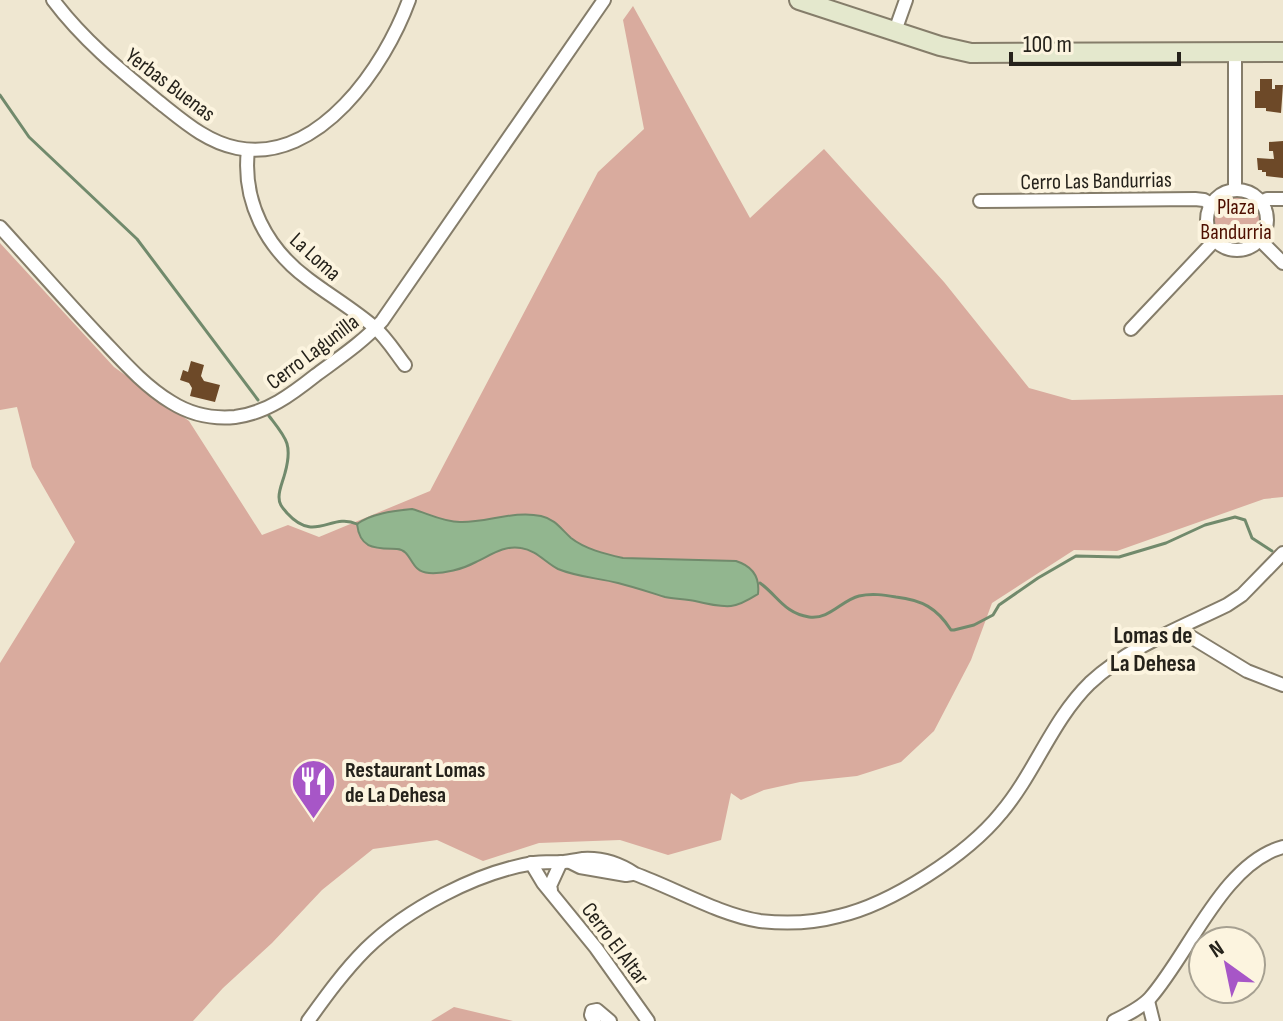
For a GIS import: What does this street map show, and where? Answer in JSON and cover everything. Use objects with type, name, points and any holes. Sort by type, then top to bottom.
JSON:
[{"type":"main road","points":[[799,0],[955,51],[983,54],[1283,52]]},
{"type":"street","name":"Yerbas Buenas","points":[[53,0],[101,54],[182,120],[217,142],[248,150],[294,142],[327,121],[378,62],[396,33],[409,0]]},
{"type":"street","name":"Cerro Lagunilla","points":[[0,227],[130,368],[171,403],[194,413],[225,417],[247,415],[268,408],[301,387],[376,328],[604,0]]},
{"type":"street","points":[[895,31],[906,0]]},
{"type":"street","points":[[1235,52],[1235,190]]},
{"type":"street","name":"La Loma","points":[[248,150],[250,196],[269,238],[300,273],[376,328],[405,365]]},
{"type":"street","points":[[1235,190],[1247,192],[1261,202],[1267,221],[1265,231],[1251,246],[1232,249],[1223,246],[1209,232],[1207,223],[1211,204],[1223,193],[1235,190]]},
{"type":"street","name":"Cerro Las Bandurrias","points":[[980,201],[1195,199],[1211,204]]},
{"type":"street","points":[[1261,202],[1283,199]]},
{"type":"street","points":[[1259,239],[1283,263]]},
{"type":"street","points":[[1131,329],[1215,240]]},
{"type":"street","points":[[308,1021],[347,969],[389,929],[453,891],[493,874],[531,863],[584,859],[605,861],[739,916],[759,921],[786,923],[821,920],[871,905],[928,874],[977,839],[1001,814],[1023,783],[1065,712],[1106,669],[1128,653],[1227,605],[1242,595],[1283,553]]},
{"type":"street","points":[[1178,629],[1247,671],[1283,685]]},
{"type":"street","points":[[1114,1021],[1148,1001],[1227,888],[1248,866],[1271,850],[1283,847]]},
{"type":"street","points":[[551,890],[550,886],[566,862]]},
{"type":"street","name":"Cerro El Altar","points":[[531,863],[648,1021]]},
{"type":"street","points":[[1148,1001],[1153,1021]]},
{"type":"street","points":[[594,1021],[592,1011],[597,1010],[610,1021]]},
{"type":"green space","points":[[633,6],[750,218],[824,149],[944,282],[1029,388],[1072,400],[1283,395],[1283,497],[1264,499],[1117,551],[1074,550],[992,603],[971,660],[934,731],[901,762],[857,776],[800,782],[764,790],[741,800],[731,793],[721,840],[668,855],[620,840],[539,843],[483,861],[437,840],[373,849],[322,890],[193,1021],[0,1021],[0,663],[75,542],[32,467],[17,407],[0,410],[0,243],[114,367],[189,421],[262,535],[288,525],[319,537],[430,491],[598,172],[644,129],[623,20]]},
{"type":"green space","name":"Plaza Bandurria","points":[[1236,196],[1253,202],[1259,219],[1253,236],[1236,242],[1219,236],[1213,219],[1219,202]]},
{"type":"green space","points":[[454,1007],[513,1021],[431,1021]]},
{"type":"shaded area","points":[[412,509],[454,522],[521,515],[546,517],[582,545],[623,558],[736,561],[754,573],[758,594],[742,603],[726,606],[668,598],[565,572],[531,551],[515,547],[498,551],[459,569],[441,573],[423,572],[402,550],[376,548],[365,543],[357,524],[383,513]]},
{"type":"building","points":[[1260,79],[1272,79],[1272,89],[1275,85],[1283,85],[1281,113],[1255,108],[1255,91],[1260,91]]},
{"type":"building","points":[[1283,141],[1283,178],[1266,176],[1266,172],[1258,170],[1257,158],[1274,159],[1273,151],[1269,151],[1269,142]]},
{"type":"building","points":[[191,361],[204,365],[201,376],[204,381],[220,385],[215,402],[190,396],[192,388],[189,383],[180,380],[183,370],[188,372]]},
{"type":"waterway","points":[[0,95],[29,137],[137,239],[258,400]]},
{"type":"waterway","points":[[269,416],[284,436],[288,448],[279,494],[284,510],[306,526],[348,521],[357,524]]},
{"type":"waterway","points":[[760,583],[787,608],[800,615],[823,616],[859,596],[882,595],[921,603],[954,630],[974,625],[993,615],[999,605],[1076,556],[1119,557],[1235,517],[1245,520],[1252,538],[1272,551]]},
{"type":"place","name":"Restaurant Lomas de La Dehesa","points":[[314,821]]},
{"type":"district","name":"Lomas de La Dehesa","points":[[1153,649]]}]
